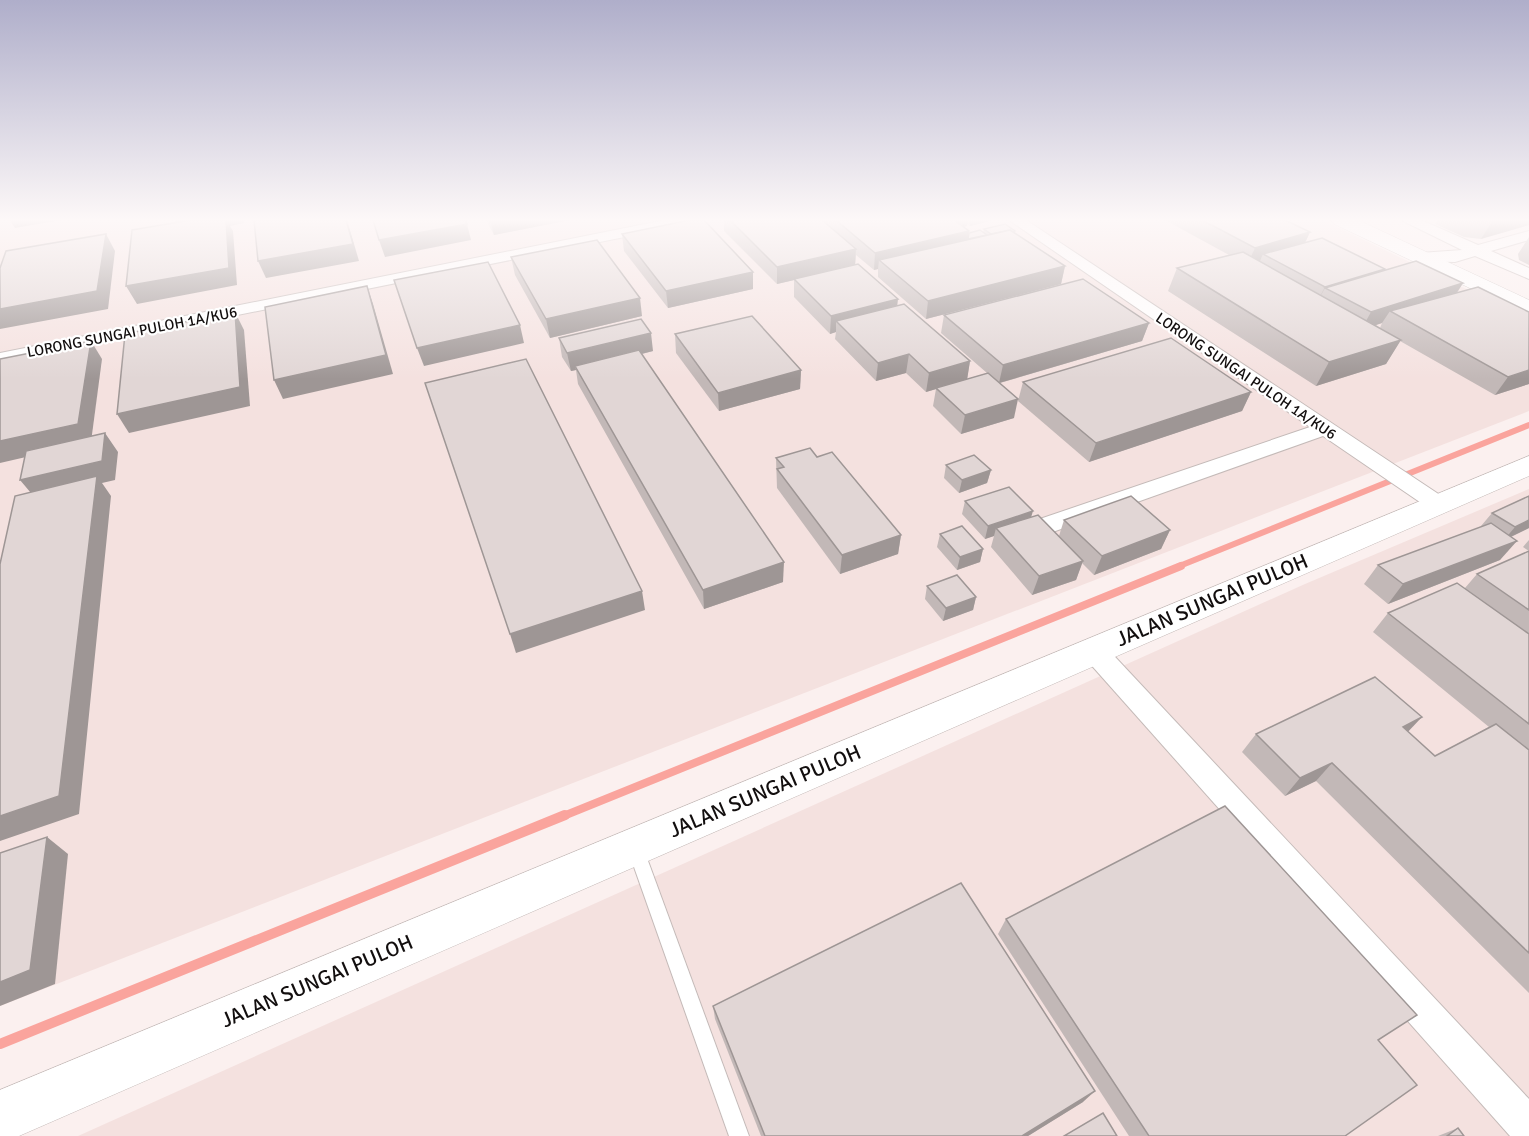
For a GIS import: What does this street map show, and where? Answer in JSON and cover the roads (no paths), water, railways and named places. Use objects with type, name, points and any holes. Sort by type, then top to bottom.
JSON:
[{"type":"street","name":"LORONG SUNGAI PULOH 1A/KU6","points":[[0,358],[424,273]]},
{"type":"street","name":"LORONG SUNGAI PULOH 1A/KU6","points":[[1095,273],[1426,496]]},
{"type":"street","points":[[1467,273],[1529,309]]},
{"type":"street","points":[[1039,528],[1325,429]]},
{"type":"street","name":"JALAN SUNGAI PULOH","points":[[11,1118],[634,846],[1094,651],[1426,496],[1529,465]]},
{"type":"street","points":[[1094,651],[1529,1128]]},
{"type":"lane","points":[[634,846],[739,1136]]},
{"type":"waterway","points":[[1177,567],[1529,425]]},
{"type":"waterway","points":[[561,817],[1181,566]]},
{"type":"waterway","points":[[0,1044],[565,815]]}]
